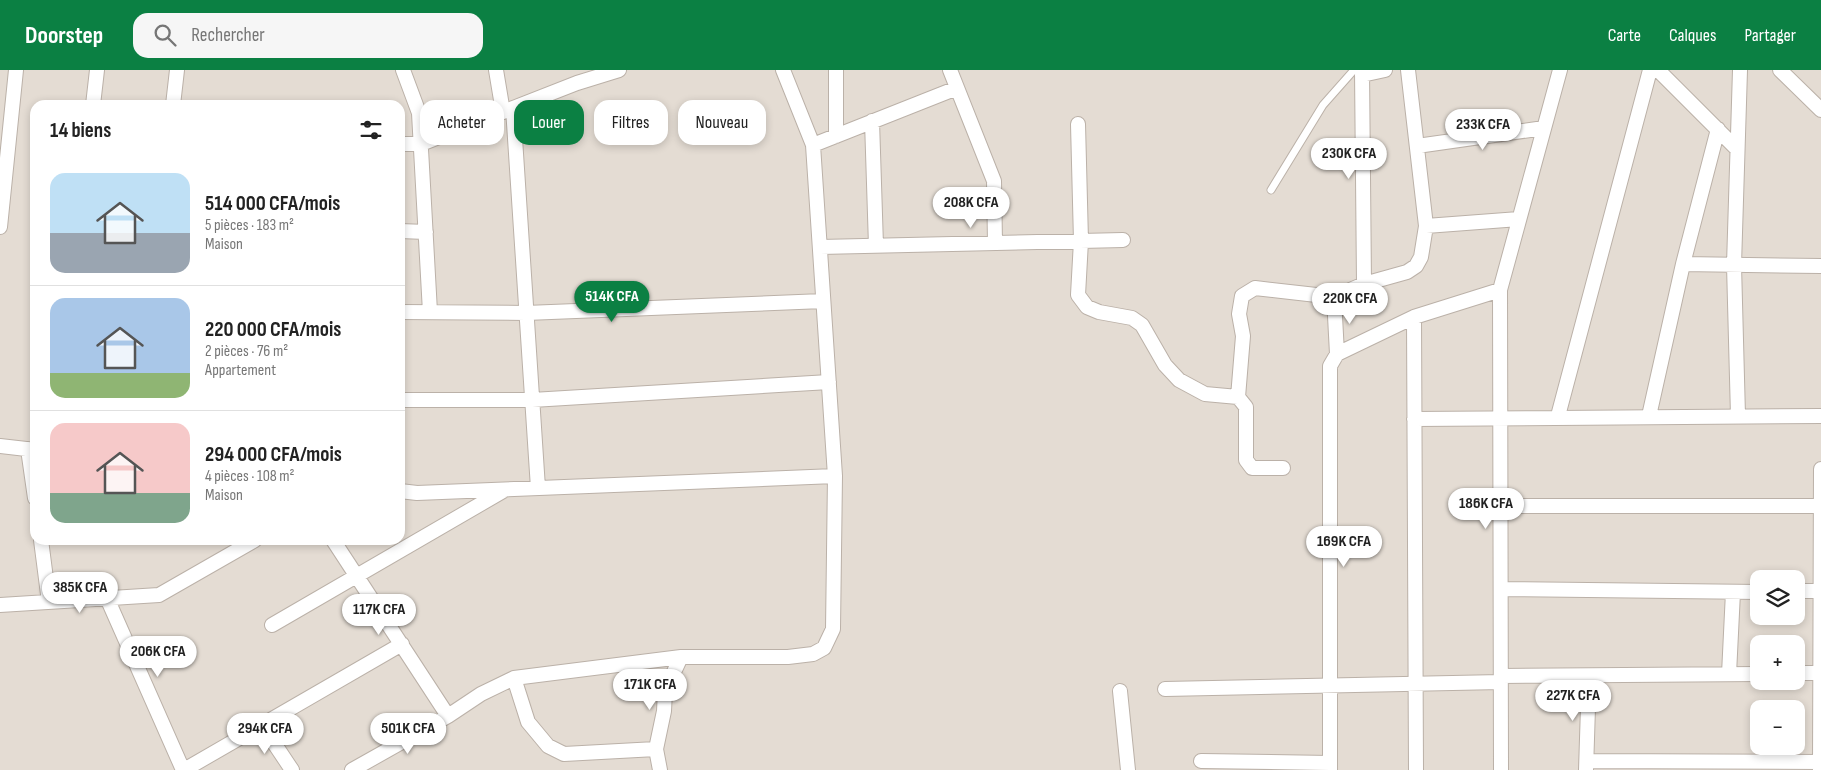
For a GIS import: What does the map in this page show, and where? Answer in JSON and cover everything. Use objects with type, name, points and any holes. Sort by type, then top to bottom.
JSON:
[{"type":"street","points":[[0,227],[16,70]]},
{"type":"street","points":[[94,100],[97,70]]},
{"type":"street","points":[[173,100],[176,70]]},
{"type":"street","points":[[403,70],[419,113],[420,123]]},
{"type":"street","points":[[496,70],[508,110],[526,312],[538,488]]},
{"type":"street","points":[[352,770],[448,716],[480,694],[514,678],[681,657],[788,657],[813,654],[824,648],[833,628],[835,476],[824,300],[813,145],[783,70]]},
{"type":"street","points":[[836,70],[836,136]]},
{"type":"street","points":[[950,70],[994,181],[995,243]]},
{"type":"street","points":[[1364,284],[1360,72],[1385,70]]},
{"type":"street","points":[[1284,468],[1252,468],[1246,460],[1246,407],[1238,397],[1242,336],[1239,314],[1242,296],[1255,288],[1334,297],[1364,284],[1407,272],[1416,266],[1421,257],[1426,226],[1408,70]]},
{"type":"street","points":[[1501,770],[1500,290],[1560,70]]},
{"type":"street","points":[[1558,416],[1650,70]]},
{"type":"street","points":[[1658,70],[1738,149]]},
{"type":"street","points":[[1738,416],[1734,266],[1740,70]]},
{"type":"street","points":[[1780,70],[1821,110]]},
{"type":"street","points":[[504,112],[577,83],[615,71]]},
{"type":"street","points":[[813,145],[957,88]]},
{"type":"street","points":[[872,121],[876,246]]},
{"type":"street","points":[[1078,124],[1081,241],[1078,296],[1087,307],[1099,312],[1132,318],[1142,325],[1165,365],[1180,380],[1205,394],[1238,397]]},
{"type":"street","points":[[1417,146],[1544,128]]},
{"type":"street","points":[[1649,416],[1682,264],[1718,129]]},
{"type":"street","points":[[405,144],[420,144]]},
{"type":"street","points":[[422,145],[430,312]]},
{"type":"street","points":[[1426,226],[1520,218]]},
{"type":"street","points":[[405,231],[426,232]]},
{"type":"street","points":[[820,247],[1123,240]]},
{"type":"street","points":[[1682,264],[1821,266]]},
{"type":"street","points":[[1337,354],[1414,316],[1500,290]]},
{"type":"street","points":[[1201,761],[1330,766],[1330,366],[1337,354],[1334,297]]},
{"type":"street","points":[[405,312],[526,312],[824,300]]},
{"type":"street","points":[[1414,316],[1416,770]]},
{"type":"street","points":[[405,400],[532,400],[829,382]]},
{"type":"street","points":[[1414,419],[1558,416],[1821,416]]},
{"type":"street","points":[[0,446],[30,450]]},
{"type":"street","points":[[1589,676],[1586,766],[1820,766],[1821,469]]},
{"type":"street","points":[[405,492],[417,493],[835,476]]},
{"type":"street","points":[[272,625],[505,489]]},
{"type":"street","points":[[1500,506],[1821,506]]},
{"type":"street","points":[[42,545],[49,602]]},
{"type":"street","points":[[0,605],[159,595],[246,545]]},
{"type":"street","points":[[337,545],[448,716]]},
{"type":"street","points":[[1501,590],[1750,592]]},
{"type":"street","points":[[1805,591],[1820,591]]},
{"type":"street","points":[[1730,674],[1733,592]]},
{"type":"street","points":[[107,598],[184,770],[402,644]]},
{"type":"street","points":[[660,770],[656,749],[664,712],[665,691],[681,657]]},
{"type":"street","points":[[1805,673],[1819,673]]},
{"type":"street","points":[[1165,689],[1416,683],[1589,676],[1750,674]]},
{"type":"street","points":[[514,678],[528,722],[548,746],[564,754],[656,749]]},
{"type":"street","points":[[1120,692],[1128,770]]},
{"type":"street","points":[[262,725],[292,770]]},
{"type":"lane","points":[[1271,190],[1323,105],[1360,72]]},
{"type":"shaded area","points":[[0,70],[1821,70],[1821,770],[0,770]]}]
